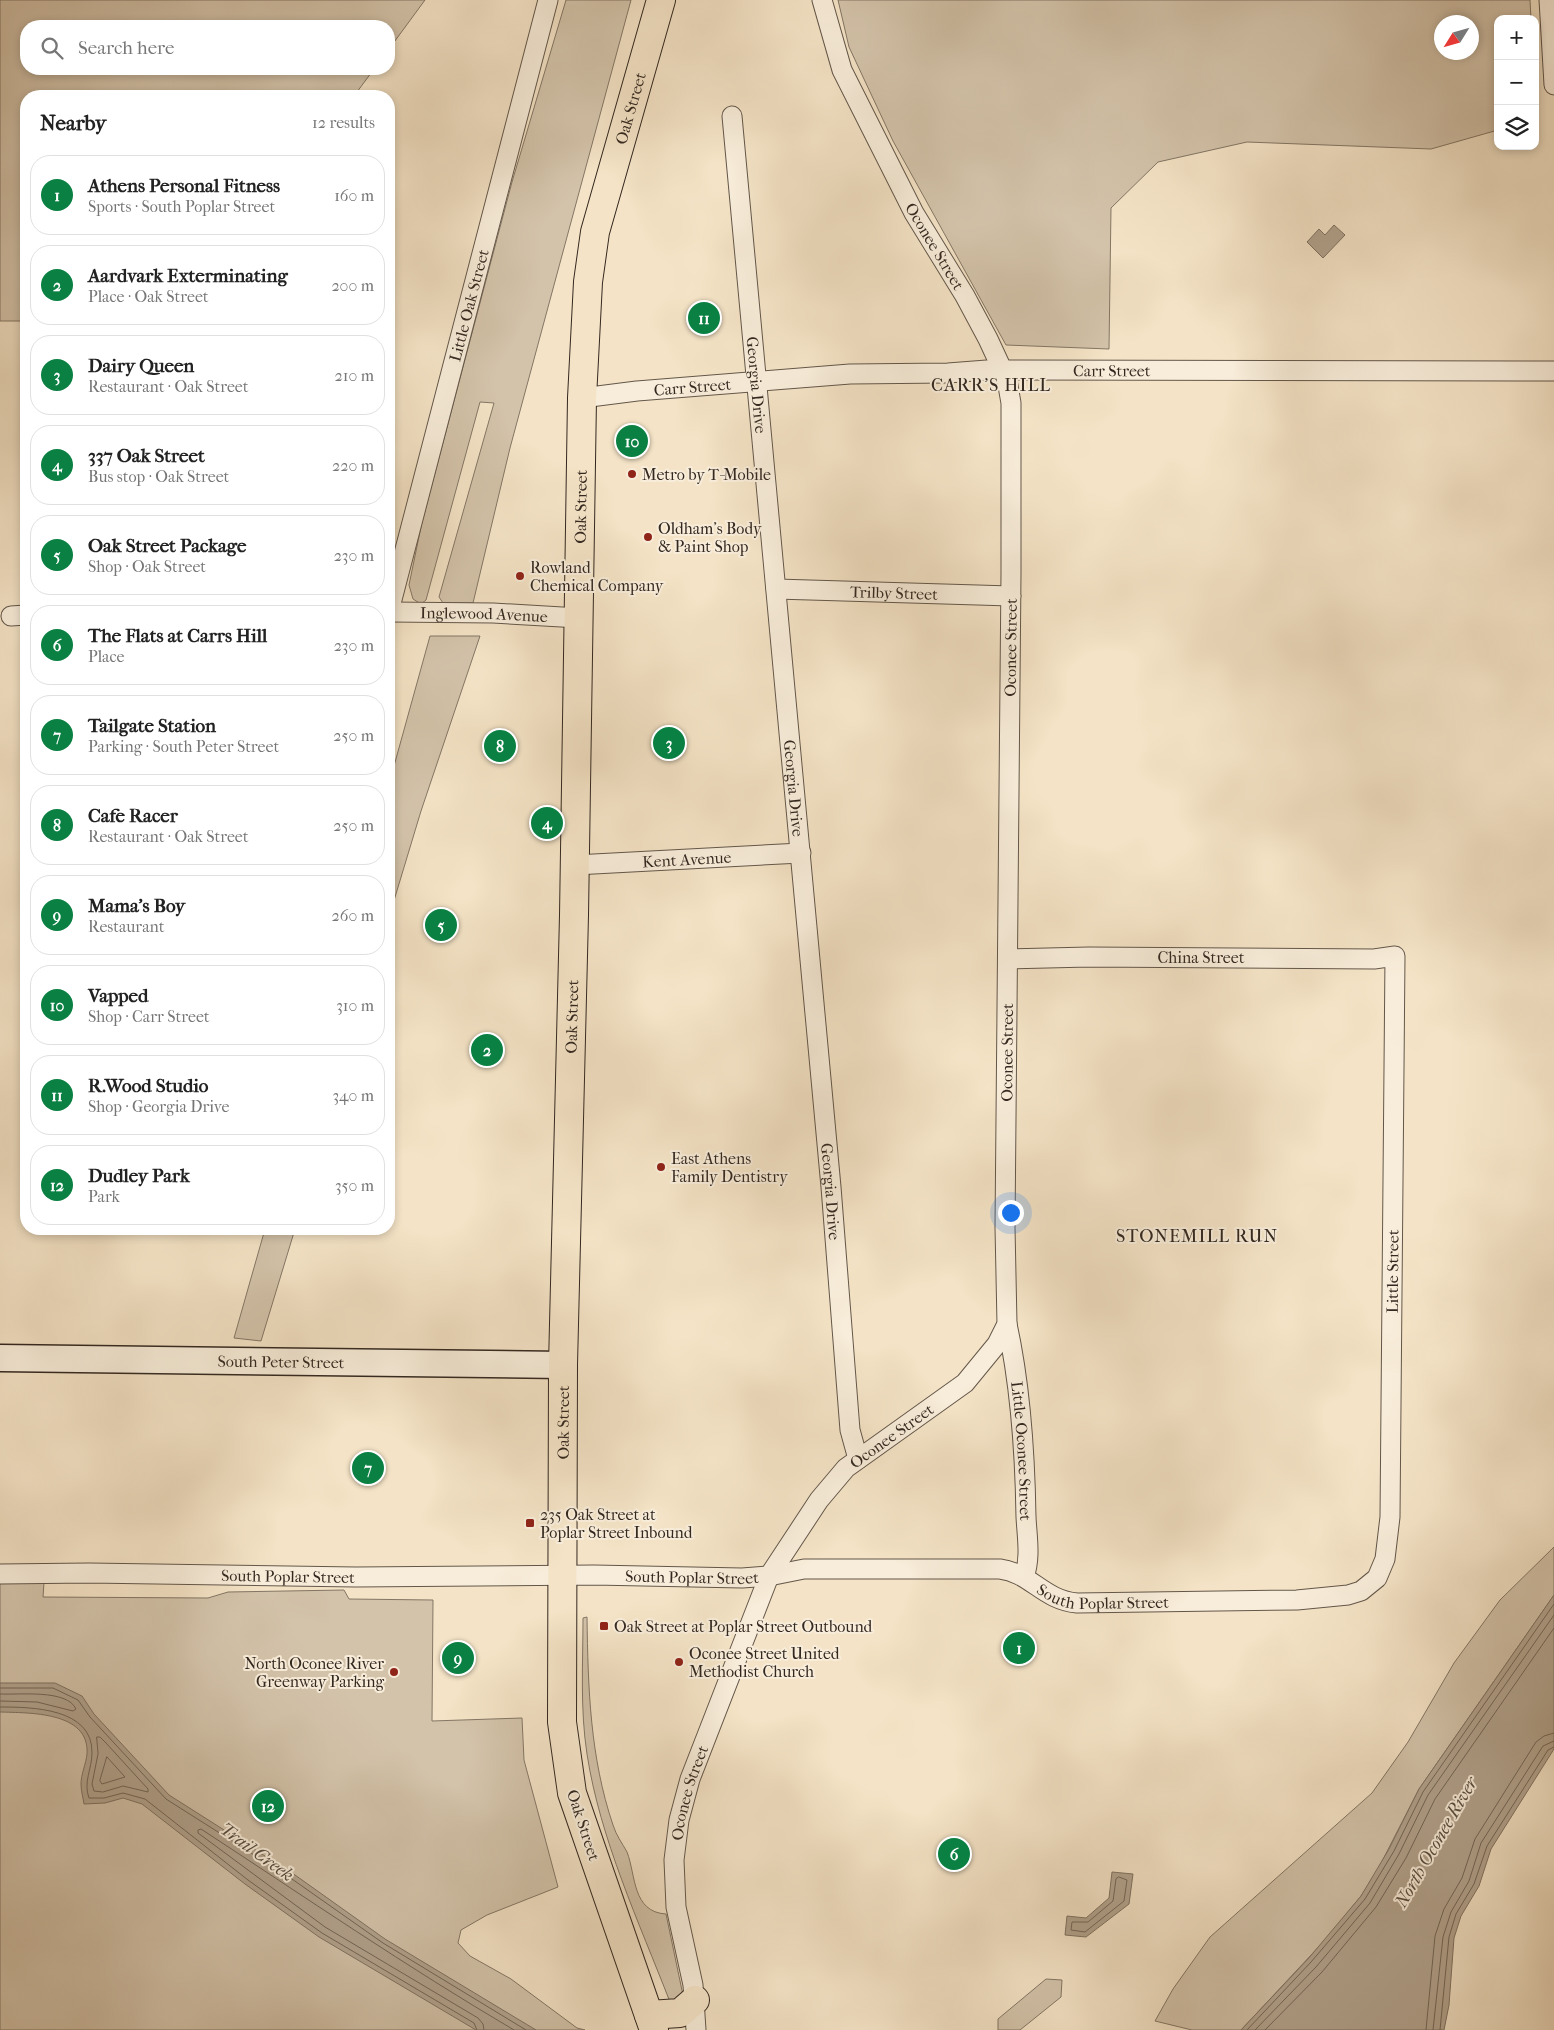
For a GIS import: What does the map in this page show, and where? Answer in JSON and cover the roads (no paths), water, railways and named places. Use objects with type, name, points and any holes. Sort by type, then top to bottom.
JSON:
[{"type":"main road","name":"Oak Street","points":[[652,2022],[572,1793],[562,1722],[562,1575],[563,1365],[575,865],[582,398],[588,282],[595,232],[660,0]]},
{"type":"main road","points":[[652,2022],[680,2013],[692,2020]]},
{"type":"street","name":"Little Oak Street","points":[[395,589],[548,0]]},
{"type":"street","name":"Oconee Street","points":[[692,2020],[676,1907],[674,1860],[678,1825],[690,1779],[769,1576],[819,1500],[846,1468],[965,1383],[990,1353],[1007,1324],[1005,1227],[1011,402],[1007,380],[966,296],[914,213],[842,70],[822,0]]},
{"type":"street","points":[[1549,0],[1554,85]]},
{"type":"street","name":"Georgia Drive","points":[[732,116],[832,1187],[850,1430],[858,1459]]},
{"type":"street","name":"Carr Street","points":[[582,398],[637,391],[850,374],[948,373],[1002,370],[1554,371]]},
{"type":"street","name":"Trilby Street","points":[[776,589],[1011,596]]},
{"type":"street","name":"Inglewood Avenue","points":[[395,612],[493,613],[579,618]]},
{"type":"street","name":"Kent Avenue","points":[[575,865],[801,853]]},
{"type":"street","name":"China Street","points":[[1008,959],[1089,957],[1374,959],[1394,956]]},
{"type":"street","name":"Little Street","points":[[1372,1583],[1385,1559],[1392,1478],[1394,956]]},
{"type":"street","name":"Little Oconee Street","points":[[1007,1324],[1017,1373],[1025,1459],[1028,1550],[1024,1577]]},
{"type":"street","name":"South Peter Street","points":[[0,1358],[563,1365]]},
{"type":"street","name":"South Poplar Street","points":[[0,1574],[89,1573],[356,1577],[562,1575],[769,1576],[804,1568],[1000,1569],[1011,1571],[1024,1577],[1051,1597],[1077,1603],[1297,1600],[1348,1595],[1360,1591],[1372,1583]]},
{"type":"water","points":[[1334,225],[1345,235],[1323,258],[1307,242],[1319,229],[1325,235]]},
{"type":"water","name":"North Oconee River","points":[[1554,1595],[1554,1749],[1491,1849],[1479,1886],[1461,1916],[1454,1938],[1449,2005],[1444,2030],[1241,2030],[1308,1959],[1361,1896],[1389,1849],[1419,1789]]},
{"type":"water","name":"Trail Creek","points":[[0,1683],[55,1683],[82,1696],[94,1714],[169,1795],[295,1875],[385,1939],[536,2030],[476,2030],[319,1937],[245,1884],[142,1804],[123,1798],[105,1803],[84,1804],[81,1780],[87,1754],[85,1740],[79,1729],[55,1717],[41,1714],[0,1712]]},
{"type":"water","points":[[1112,1872],[1133,1874],[1129,1904],[1086,1937],[1065,1935],[1067,1916],[1086,1918],[1109,1898]]},
{"type":"place","name":"R.Wood Studio","points":[[704,318]]},
{"type":"place","name":"Vapped","points":[[632,441]]},
{"type":"place","name":"Metro by T-Mobile","points":[[632,474]]},
{"type":"place","name":"Oldham's Body & Paint Shop","points":[[648,537]]},
{"type":"place","name":"Rowland Chemical Company","points":[[520,576]]},
{"type":"place","name":"Dairy Queen","points":[[669,743]]},
{"type":"place","name":"Cafe Racer","points":[[500,746]]},
{"type":"place","name":"337 Oak Street","points":[[547,823]]},
{"type":"place","name":"Oak Street Package","points":[[441,925]]},
{"type":"place","name":"Aardvark Exterminating","points":[[487,1050]]},
{"type":"place","name":"East Athens Family Dentistry","points":[[661,1167]]},
{"type":"place","name":"Tailgate Station","points":[[368,1468]]},
{"type":"place","name":"235 Oak Street at Poplar Street Inbound","points":[[530,1523]]},
{"type":"place","name":"Oak Street at Poplar Street Outbound","points":[[604,1626]]},
{"type":"place","name":"Athens Personal Fitness","points":[[1019,1648]]},
{"type":"place","name":"Mama's Boy","points":[[458,1658]]},
{"type":"place","name":"Oconee Street United Methodist Church","points":[[679,1662]]},
{"type":"place","name":"North Oconee River Greenway Parking","points":[[394,1672]]},
{"type":"place","name":"Dudley Park","points":[[268,1806]]},
{"type":"place","name":"The Flats at Carrs Hill","points":[[954,1854]]},
{"type":"district","name":"CARR'S HILL","points":[[991,385]]},
{"type":"district","name":"STONEMILL RUN","points":[[1197,1236]]}]
